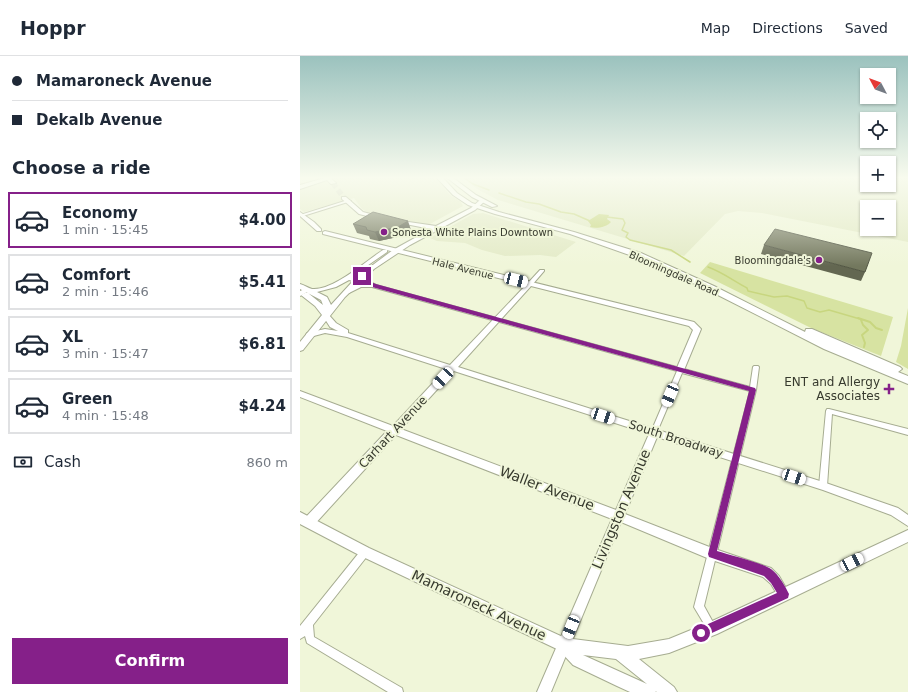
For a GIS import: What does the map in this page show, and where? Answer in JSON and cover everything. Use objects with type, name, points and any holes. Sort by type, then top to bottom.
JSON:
[{"type":"main road","points":[[356,207],[363,213],[384,218]]},
{"type":"main road","points":[[434,230],[447,218],[465,207]]},
{"type":"main road","points":[[447,218],[472,207]]},
{"type":"main road","points":[[303,291],[318,291],[330,287],[392,250],[434,230],[473,207]]},
{"type":"main road","name":"Bloomingdale Road","points":[[484,207],[497,213],[572,233],[644,258],[711,288],[827,347],[908,380]]},
{"type":"main road","name":"Bloomingdale Road","points":[[488,207],[609,241],[657,258],[700,276],[816,335],[908,373]]},
{"type":"main road","points":[[390,220],[434,230]]},
{"type":"main road","points":[[300,348],[326,311],[362,276],[392,250]]},
{"type":"main road","points":[[300,339],[326,311],[362,267]]},
{"type":"main road","name":"South Broadway","points":[[303,291],[326,311]]},
{"type":"main road","name":"Mamaroneck Avenue","points":[[305,520],[365,552],[564,645],[628,653],[669,646],[712,629],[908,536]]},
{"type":"main road","points":[[564,645],[578,660],[648,692]]},
{"type":"main road","points":[[618,652],[670,692]]},
{"type":"street","points":[[301,214],[323,207]]},
{"type":"street","name":"Hale Avenue","points":[[301,214],[322,231],[695,326]]},
{"type":"street","points":[[434,230],[445,230]]},
{"type":"street","name":"Carhart Avenue","points":[[305,520],[394,431],[542,271]]},
{"type":"street","points":[[362,276],[366,282],[374,286],[752,390]]},
{"type":"street","points":[[345,293],[360,286],[374,286]]},
{"type":"street","name":"South Broadway","points":[[326,311],[333,325],[348,335]]},
{"type":"street","name":"Livingston Avenue","points":[[544,692],[697,329],[695,326]]},
{"type":"street","name":"South Broadway","points":[[310,335],[325,331],[348,335],[453,367],[823,486],[894,511],[908,520]]},
{"type":"street","points":[[712,629],[699,607],[736,458],[756,367]]},
{"type":"street","name":"Waller Avenue","points":[[300,394],[618,516],[712,554],[767,572],[775,580],[784,594]]},
{"type":"street","points":[[823,486],[829,411],[908,432]]},
{"type":"street","points":[[300,634],[365,552]]},
{"type":"street","points":[[308,624],[310,640],[398,692]]},
{"type":"shaded area","points":[[300,207],[323,207],[304,212],[300,209]]},
{"type":"shaded area","points":[[360,207],[462,207],[428,225],[369,213]]},
{"type":"shaded area","points":[[520,207],[860,207],[860,232],[762,213],[738,211],[725,214],[684,256]]},
{"type":"shaded area","points":[[896,207],[908,207],[908,242],[878,236],[896,236]]},
{"type":"shaded area","points":[[483,213],[576,242],[556,257],[540,255],[505,256],[482,250],[465,243],[437,241],[430,238],[473,214]]},
{"type":"shaded area","points":[[599,214],[609,215],[607,219],[611,222],[601,227],[590,227],[591,225],[588,221]]},
{"type":"shaded area","points":[[710,262],[893,317],[881,356],[811,328],[700,273]]},
{"type":"shaded area","points":[[908,308],[908,369],[896,362],[901,346]]},
{"type":"building","points":[[373,212],[408,221],[398,227],[375,232],[367,230],[366,227],[353,224]]},
{"type":"building","points":[[775,229],[872,253],[865,272],[764,245]]},
{"type":"waterway","points":[[546,207],[561,212],[574,214],[590,221]]},
{"type":"waterway","points":[[607,217],[623,219],[625,223],[622,230],[628,233],[626,237],[630,240],[671,250],[690,262]]},
{"type":"waterway","points":[[708,267],[747,288],[748,291],[774,297],[787,296],[804,301],[807,308],[820,312],[829,310],[860,319]]},
{"type":"waterway","points":[[858,318],[870,322],[876,328],[882,330]]},
{"type":"waterway","points":[[861,320],[863,325],[868,330],[862,335],[865,343],[864,347]]},
{"type":"place","name":"Sonesta White Plains Downtown","points":[[384,232]]},
{"type":"place","name":"Bloomingdale's","points":[[819,260]]},
{"type":"place","name":"ENT and Allergy Associates","points":[[889,389]]},
{"type":"route","points":[[362,276],[366,282],[374,286],[752,390],[712,554],[767,572],[775,580],[784,594],[701,633]]}]
